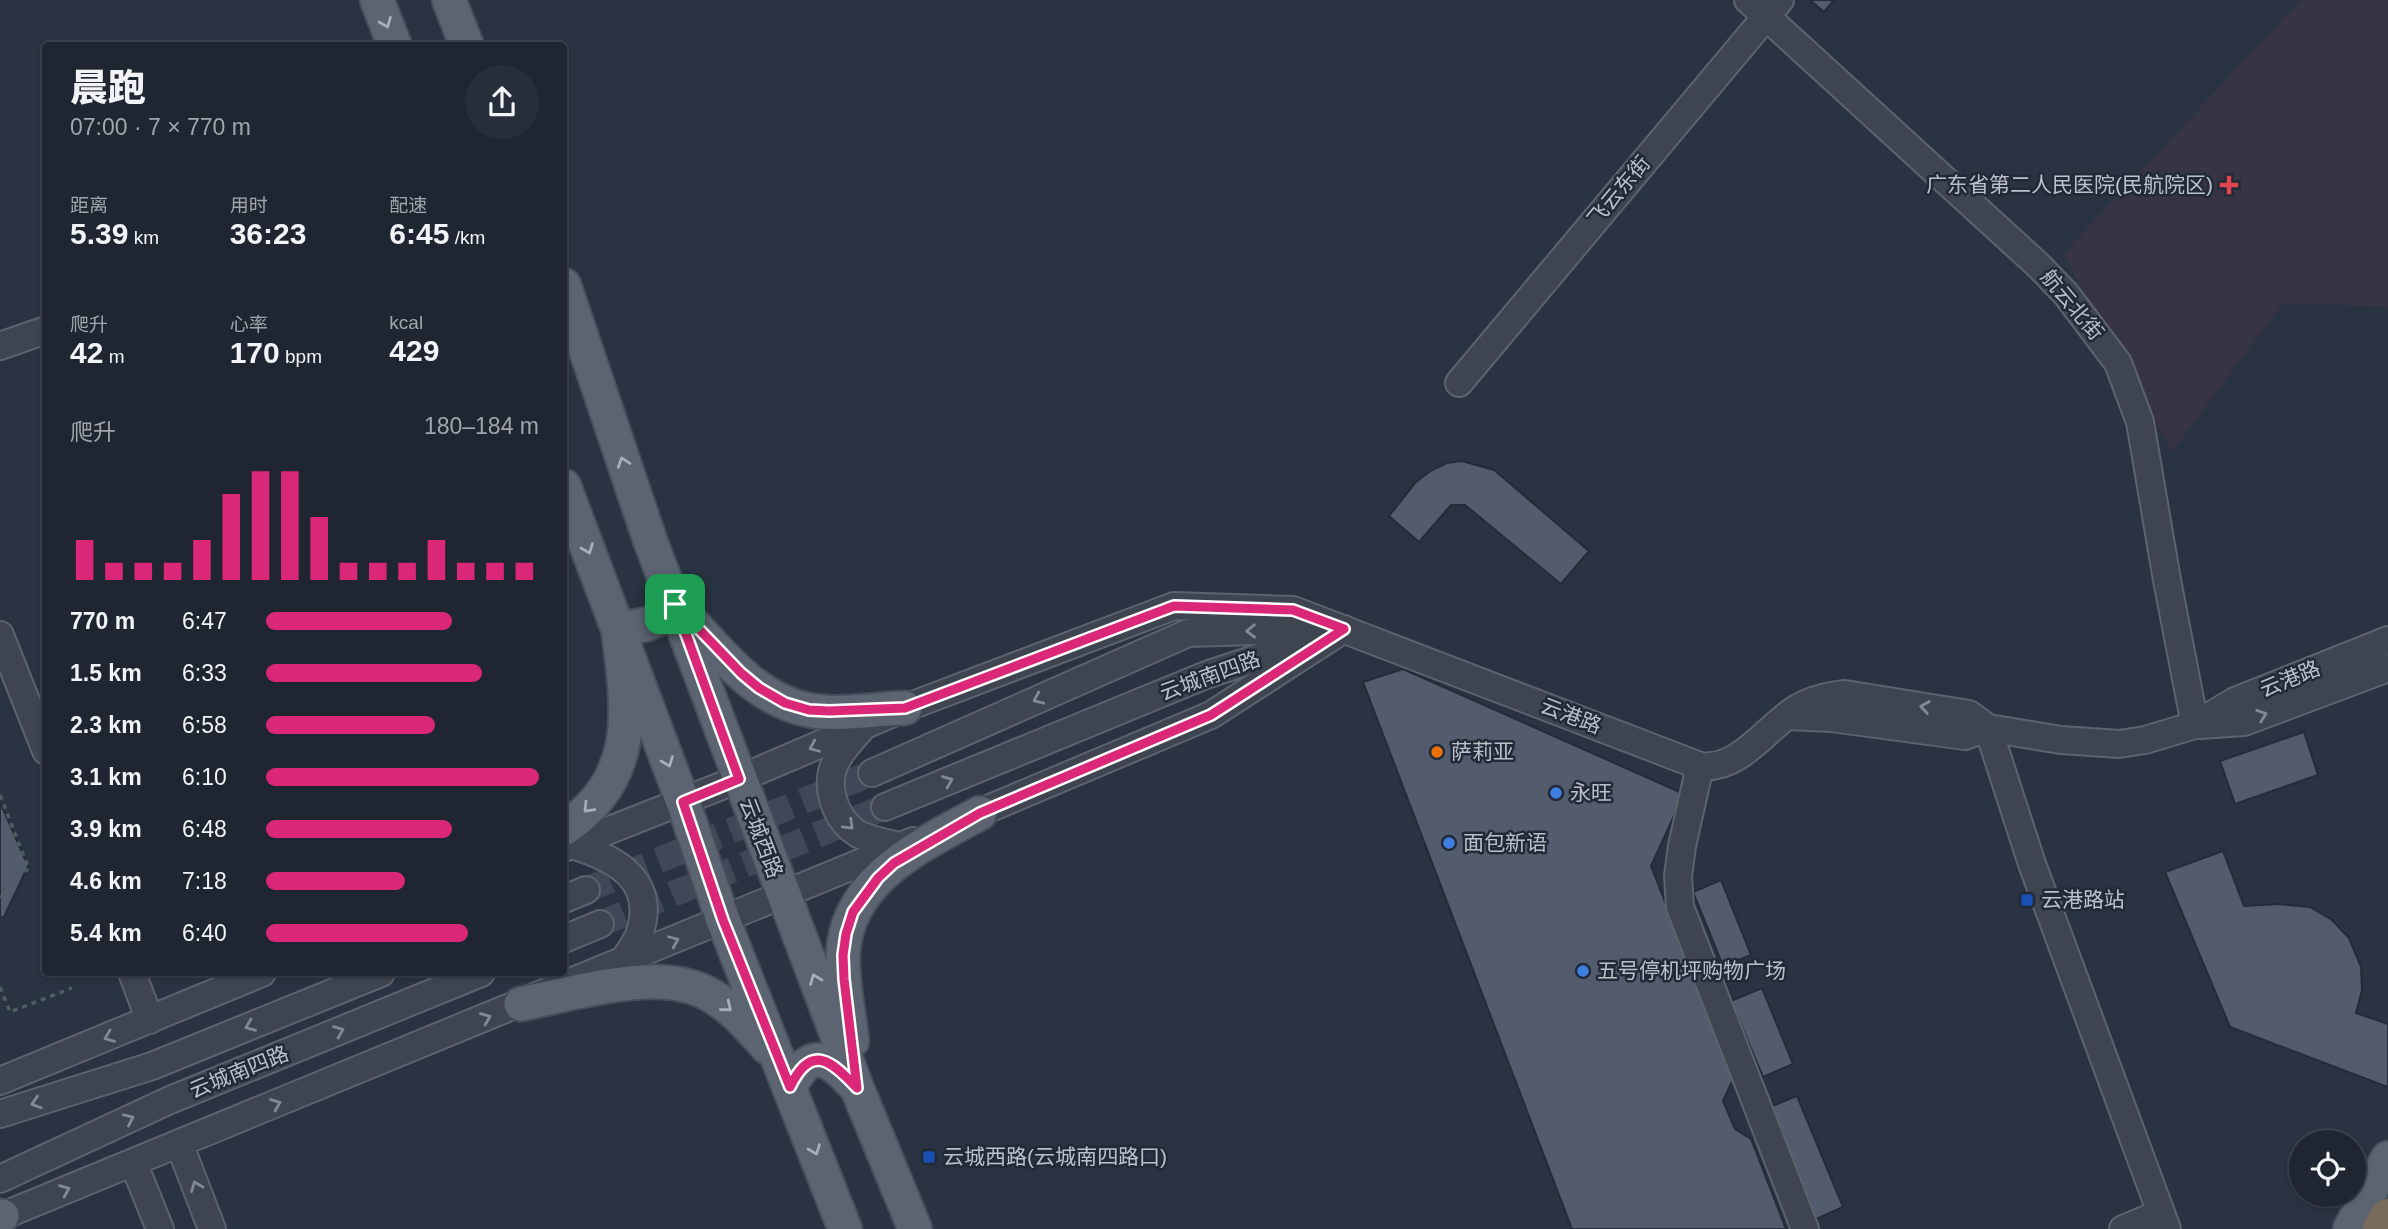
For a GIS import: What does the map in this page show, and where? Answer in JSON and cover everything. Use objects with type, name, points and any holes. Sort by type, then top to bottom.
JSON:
[{"type":"highway","points":[[2382,1229],[2388,1218]]},
{"type":"main road","points":[[377,0],[393,42]]},
{"type":"main road","points":[[449,0],[465,42]]},
{"type":"main road","name":"云城西路","points":[[567,294],[650,540],[857,1088],[915,1229]]},
{"type":"main road","points":[[567,494],[683,802],[723,920],[845,1229]]},
{"type":"main road","points":[[618,628],[643,626],[660,620],[675,604],[741,673],[785,703],[809,710],[829,711],[905,708]]},
{"type":"main road","points":[[567,840],[604,790],[615,772],[623,748],[627,703],[618,628]]},
{"type":"main road","points":[[857,1088],[843,955],[853,912],[878,878],[894,863],[980,813]]},
{"type":"main road","points":[[521,1004],[634,982],[662,981],[699,989],[725,1004],[769,1049],[790,1087]]},
{"type":"main road","points":[[790,1087],[804,1064],[816,1060],[831,1063],[857,1088]]},
{"type":"main road","points":[[2350,1229],[2388,1158]]},
{"type":"street","name":"飞云东街","points":[[1459,383],[1765,5]]},
{"type":"street","name":"航云北街","points":[[1765,5],[2039,266],[2066,294],[2118,363],[2140,422],[2195,725]]},
{"type":"street","points":[[0,346],[42,331]]},
{"type":"street","name":"云港路","points":[[567,841],[683,802],[905,708],[1174,606],[1293,610],[1700,766],[1720,766],[1731,760],[1787,716],[1831,718],[1965,736],[1988,728],[2061,740],[2119,744],[2145,740],[2195,725],[2244,722],[2388,668]]},
{"type":"street","points":[[1,1217],[521,1004],[1211,715],[1344,629]]},
{"type":"street","name":"云城南四路","points":[[872,773],[1188,633],[1344,629]]},
{"type":"street","name":"云城南四路","points":[[885,807],[1206,675],[1344,629]]},
{"type":"street","points":[[0,635],[42,741]]},
{"type":"street","name":"云港路","points":[[2195,725],[2235,701],[2388,640]]},
{"type":"street","points":[[865,725],[846,746],[831,771],[829,781],[834,803],[840,817],[860,835],[900,846]]},
{"type":"street","points":[[1988,728],[2032,864],[2164,1221],[2123,1229]]},
{"type":"street","points":[[1700,766],[1682,846],[1678,876],[1680,907],[1805,1229]]},
{"type":"street","points":[[567,841],[618,864],[638,884],[643,896],[643,918],[638,937],[622,962]]},
{"type":"street","points":[[567,938],[600,924]]},
{"type":"street","points":[[133,976],[150,1020]]},
{"type":"street","points":[[0,1082],[255,976]]},
{"type":"street","name":"云城南四路","points":[[0,1114],[152,1066],[374,976]]},
{"type":"street","name":"云城南四路","points":[[0,1179],[170,1100],[474,976]]},
{"type":"street","points":[[178,1143],[212,1229]]},
{"type":"street","points":[[134,1162],[160,1229]]},
{"type":"path","points":[[0,795],[29,869],[10,878],[0,898]]},
{"type":"path","points":[[0,987],[10,1012],[72,988]]},
{"type":"shaded area","name":"广东省第二人民医院(民航院区)","points":[[2301,0],[2388,0],[2388,307],[2283,303],[2172,452],[2063,254]]},
{"type":"building","points":[[1810,0],[1834,0],[1824,12]]},
{"type":"building","points":[[1462,461],[1494,470],[1589,551],[1561,584],[1465,505],[1451,505],[1419,542],[1389,516],[1416,482],[1447,463]]},
{"type":"building","name":"五号停机坪购物广场","points":[[1403,669],[1684,794],[1651,866],[1734,1077],[1723,1101],[1735,1129],[1751,1139],[1786,1229],[1572,1229],[1363,682]]},
{"type":"building","points":[[2304,732],[2318,775],[2235,804],[2220,761]]},
{"type":"building","points":[[0,802],[28,866],[4,917],[0,918]]},
{"type":"building","points":[[2223,851],[2244,906],[2279,904],[2310,907],[2332,920],[2349,938],[2361,967],[2362,990],[2356,1013],[2388,1024],[2388,1087],[2230,1027],[2165,872]]},
{"type":"building","points":[[1721,880],[1751,955],[1723,966],[1693,892]]},
{"type":"building","points":[[1762,988],[1793,1064],[1763,1077],[1731,1001]]},
{"type":"building","points":[[1797,1096],[1843,1207],[1814,1220],[1767,1108]]},
{"type":"tunnel","points":[[586,890],[872,773]]},
{"type":"tunnel","points":[[600,924],[885,807]]},
{"type":"place","name":"广东省第二人民医院(民航院区)","points":[[2229,185]]},
{"type":"place","name":"萨莉亚","points":[[1437,752]]},
{"type":"place","name":"永旺","points":[[1556,793]]},
{"type":"place","name":"面包新语","points":[[1449,843]]},
{"type":"place","name":"云港路站","points":[[2027,900]]},
{"type":"place","name":"五号停机坪购物广场","points":[[1583,971]]},
{"type":"place","name":"云城西路(云城南四路口)","points":[[929,1157]]},
{"type":"route","points":[[675,604],[741,673],[759,688],[785,703],[809,710],[829,711],[905,708],[1174,606],[1293,610],[1344,629],[1211,715],[980,813],[894,863],[878,878],[853,912],[846,934],[844,979],[857,1088],[831,1063],[816,1060],[804,1064],[790,1087],[723,920],[683,802],[739,779],[675,604]]}]
